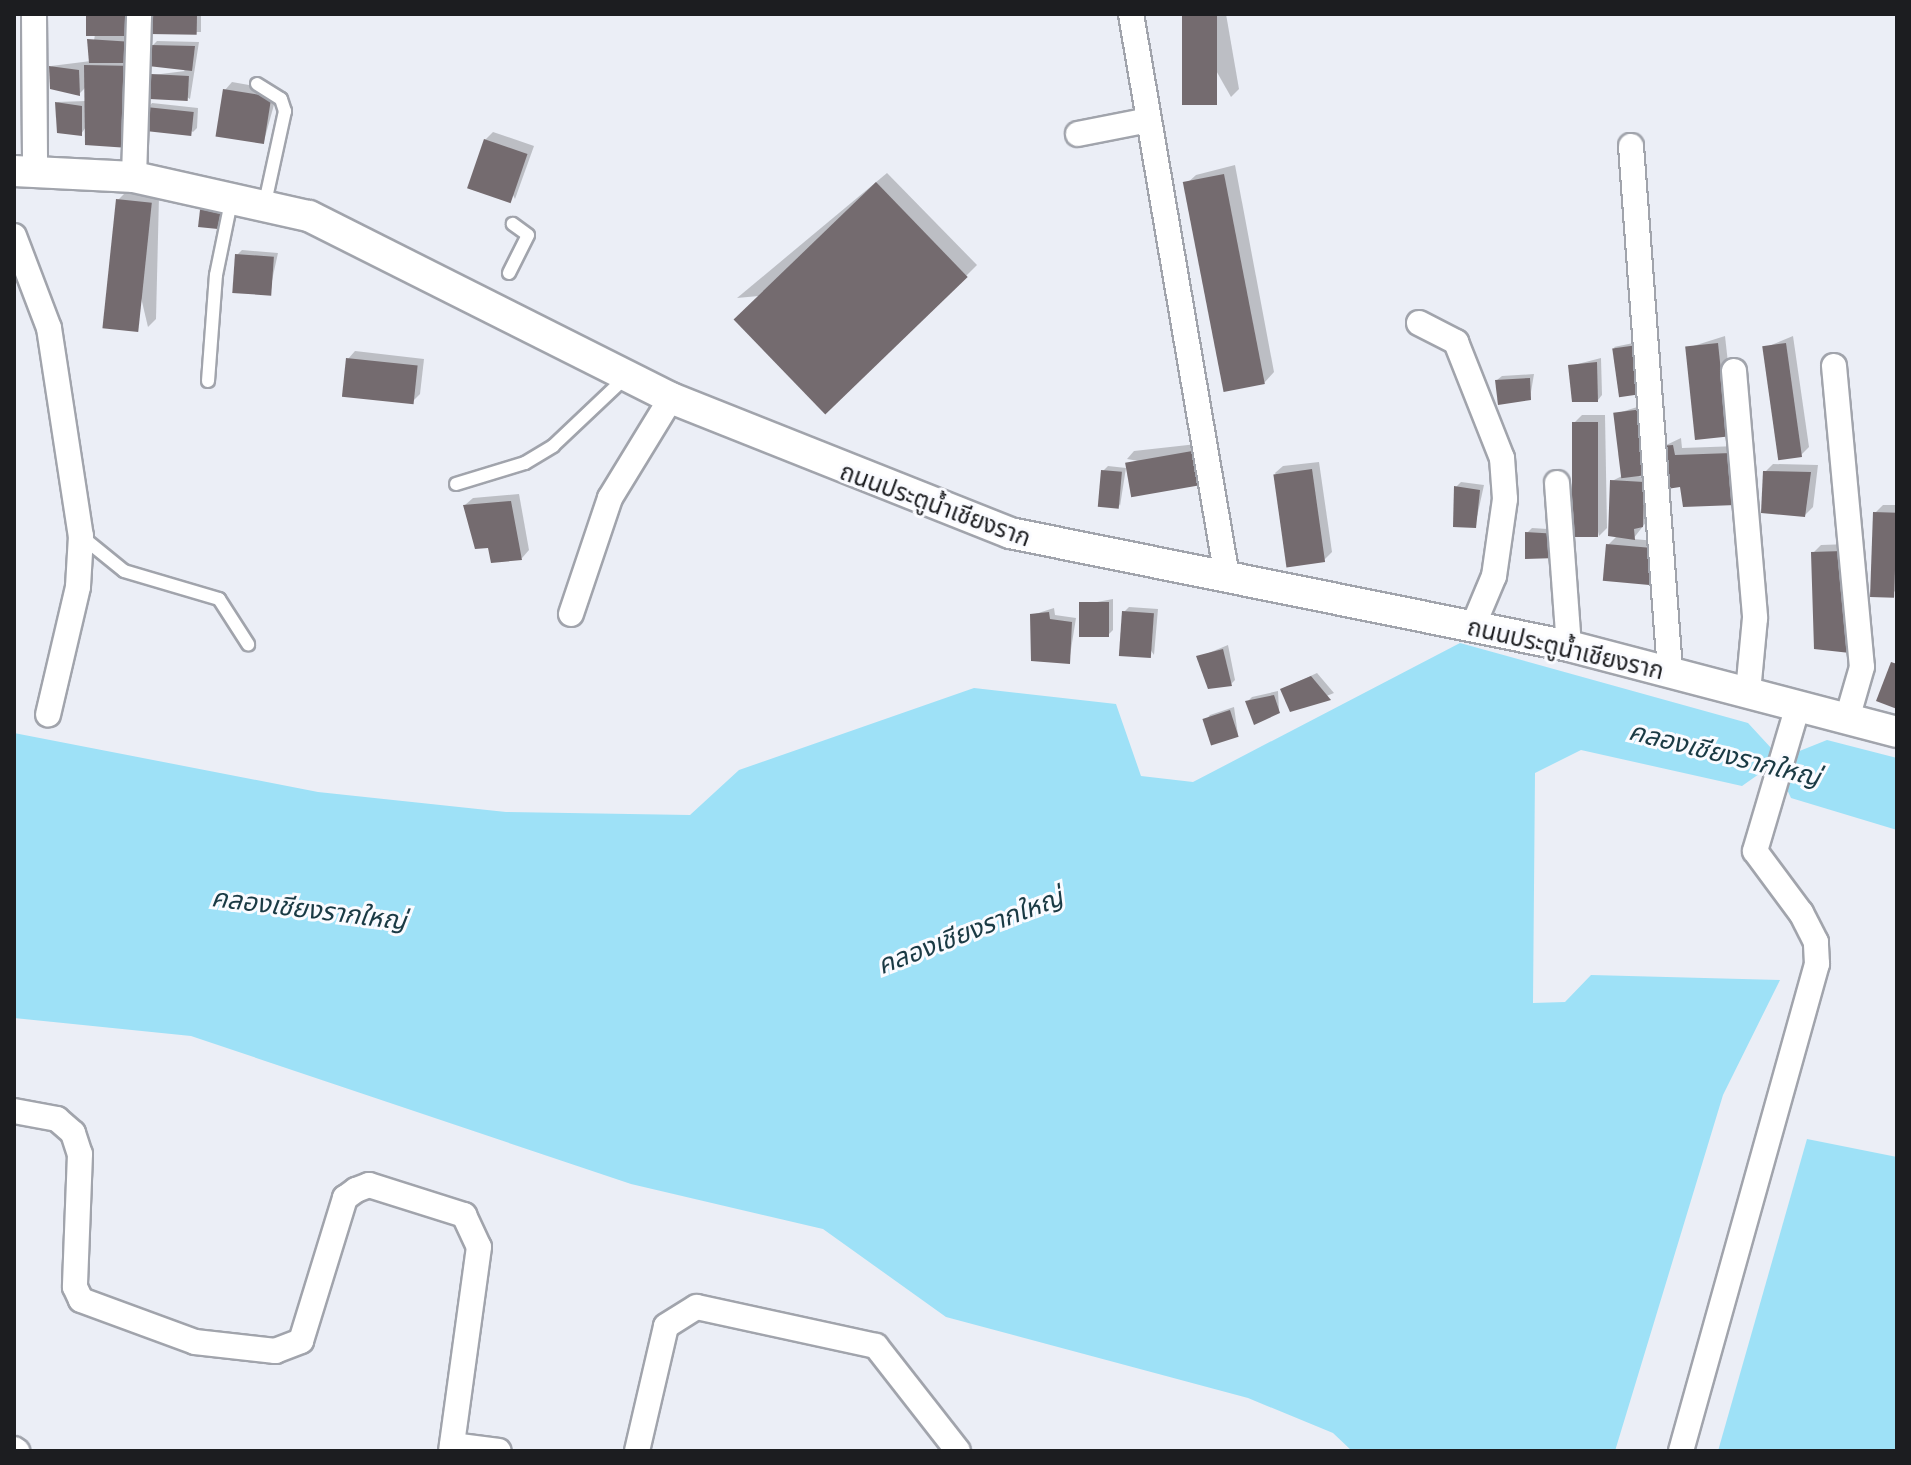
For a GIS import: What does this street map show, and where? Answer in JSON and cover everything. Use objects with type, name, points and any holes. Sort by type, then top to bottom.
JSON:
[{"type":"street","points":[[24,171],[34,14]]},
{"type":"street","points":[[134,177],[139,14]]},
{"type":"street","points":[[1131,14],[1227,577]]},
{"type":"street","points":[[1078,134],[1149,120]]},
{"type":"street","points":[[1631,146],[1670,671]]},
{"type":"street","name":"ถนนประตูน้ำเชียงราก","points":[[24,171],[134,177],[233,194],[309,216],[497,298],[627,376],[671,398],[1010,533],[1569,646],[1897,732]]},
{"type":"street","points":[[14,236],[49,328],[81,536],[78,587],[48,715]]},
{"type":"street","points":[[1419,323],[1456,342],[1502,458],[1496,564],[1473,626]]},
{"type":"street","points":[[1834,366],[1862,667],[1847,719]]},
{"type":"street","points":[[1734,371],[1755,618],[1748,692]]},
{"type":"street","points":[[571,614],[610,498],[671,398]]},
{"type":"street","points":[[1557,483],[1569,646]]},
{"type":"street","points":[[1681,1451],[1817,964],[1816,942],[1801,913],[1755,851],[1782,748],[1798,706]]},
{"type":"street","points":[[14,1111],[57,1119],[73,1133],[80,1154],[75,1287],[81,1300],[195,1342],[275,1351],[301,1341],[345,1198],[356,1190],[369,1185],[464,1215],[479,1247],[451,1448],[499,1451]]},
{"type":"street","points":[[637,1451],[666,1326],[697,1307],[876,1346],[958,1451]]},
{"type":"lane","points":[[257,84],[281,99],[285,111],[265,203]]},
{"type":"lane","points":[[208,381],[216,275],[233,194]]},
{"type":"lane","points":[[509,273],[528,235],[513,224]]},
{"type":"lane","points":[[456,484],[525,463],[553,446],[627,376]]},
{"type":"lane","points":[[81,536],[124,571],[219,599],[248,644]]},
{"type":"water","name":"คลองเชียงรากใหญ่","points":[[1460,643],[1748,723],[1772,749],[1797,752],[1827,740],[1897,758],[1897,830],[1791,798],[1782,779],[1759,774],[1742,786],[1581,750],[1535,773],[1533,1003],[1565,1002],[1591,975],[1780,980],[1723,1095],[1615,1451],[1352,1451],[1333,1433],[1248,1398],[946,1317],[823,1229],[631,1184],[191,1036],[14,1018],[14,733],[318,792],[506,812],[690,815],[739,770],[974,688],[1116,704],[1141,776],[1193,782]]},
{"type":"water","points":[[1807,1139],[1897,1157],[1897,1451],[1718,1451]]},
{"type":"building","points":[[86,14],[134,14],[134,36],[86,36]]},
{"type":"building","points":[[150,14],[197,15],[197,35],[150,34]]},
{"type":"building","points":[[1182,14],[1217,14],[1217,105],[1182,105]]},
{"type":"building","points":[[87,39],[133,42],[133,63],[89,63]]},
{"type":"building","points":[[150,45],[195,46],[192,71],[148,66]]},
{"type":"building","points":[[84,65],[135,66],[129,148],[85,145]]},
{"type":"building","points":[[49,66],[79,70],[80,96],[50,89]]},
{"type":"building","points":[[151,74],[189,76],[188,101],[150,99]]},
{"type":"building","points":[[223,89],[271,97],[264,144],[215,136]]},
{"type":"building","points":[[55,102],[82,106],[82,136],[57,133]]},
{"type":"building","points":[[146,107],[194,112],[191,136],[143,131]]},
{"type":"building","points":[[484,139],[527,154],[511,203],[467,188]]},
{"type":"building","points":[[1224,174],[1265,384],[1224,392],[1183,182]]},
{"type":"building","points":[[876,182],[968,277],[825,414],[734,320]]},
{"type":"building","points":[[202,193],[224,197],[218,229],[198,227]]},
{"type":"building","points":[[116,199],[152,203],[138,332],[102,328]]},
{"type":"building","points":[[235,254],[274,257],[271,296],[232,293]]},
{"type":"building","points":[[1718,343],[1728,436],[1695,440],[1685,346]]},
{"type":"building","points":[[1786,343],[1802,457],[1778,460],[1762,346]]},
{"type":"building","points":[[1638,345],[1645,394],[1619,397],[1612,349]]},
{"type":"building","points":[[346,358],[418,366],[414,404],[342,397]]},
{"type":"building","points":[[1597,362],[1598,402],[1572,402],[1568,365]]},
{"type":"building","points":[[1530,378],[1531,400],[1498,405],[1495,380]]},
{"type":"building","points":[[1643,409],[1651,475],[1621,478],[1613,413]]},
{"type":"building","points":[[1572,422],[1598,422],[1598,537],[1572,537]]},
{"type":"building","points":[[1673,445],[1675,455],[1731,453],[1736,505],[1683,507],[1680,487],[1667,489],[1660,446]]},
{"type":"building","points":[[1198,450],[1204,484],[1131,497],[1125,463]]},
{"type":"building","points":[[1312,469],[1325,562],[1286,568],[1273,474]]},
{"type":"building","points":[[1101,470],[1122,472],[1119,509],[1098,507]]},
{"type":"building","points":[[1763,471],[1811,472],[1805,517],[1761,513]]},
{"type":"building","points":[[1610,480],[1644,482],[1643,527],[1634,529],[1635,540],[1608,536]]},
{"type":"building","points":[[1454,486],[1480,490],[1476,528],[1453,527]]},
{"type":"building","points":[[511,501],[522,560],[491,563],[488,548],[475,549],[463,505]]},
{"type":"building","points":[[1873,512],[1897,513],[1894,598],[1870,597]]},
{"type":"building","points":[[1525,532],[1559,534],[1557,558],[1525,559]]},
{"type":"building","points":[[1606,544],[1661,549],[1658,586],[1603,581]]},
{"type":"building","points":[[1843,551],[1850,653],[1814,649],[1811,552]]},
{"type":"building","points":[[1079,602],[1109,602],[1109,637],[1079,637]]},
{"type":"building","points":[[1122,611],[1154,613],[1151,658],[1119,656]]},
{"type":"building","points":[[1049,612],[1050,619],[1072,622],[1070,664],[1031,661],[1030,614]]},
{"type":"building","points":[[1223,649],[1232,686],[1208,689],[1196,656]]},
{"type":"building","points":[[1891,662],[1897,664],[1897,709],[1876,701]]},
{"type":"building","points":[[1311,676],[1331,700],[1290,712],[1280,689]]},
{"type":"building","points":[[1274,695],[1280,713],[1254,725],[1245,701]]},
{"type":"building","points":[[1230,710],[1239,737],[1211,746],[1202,719]]}]
